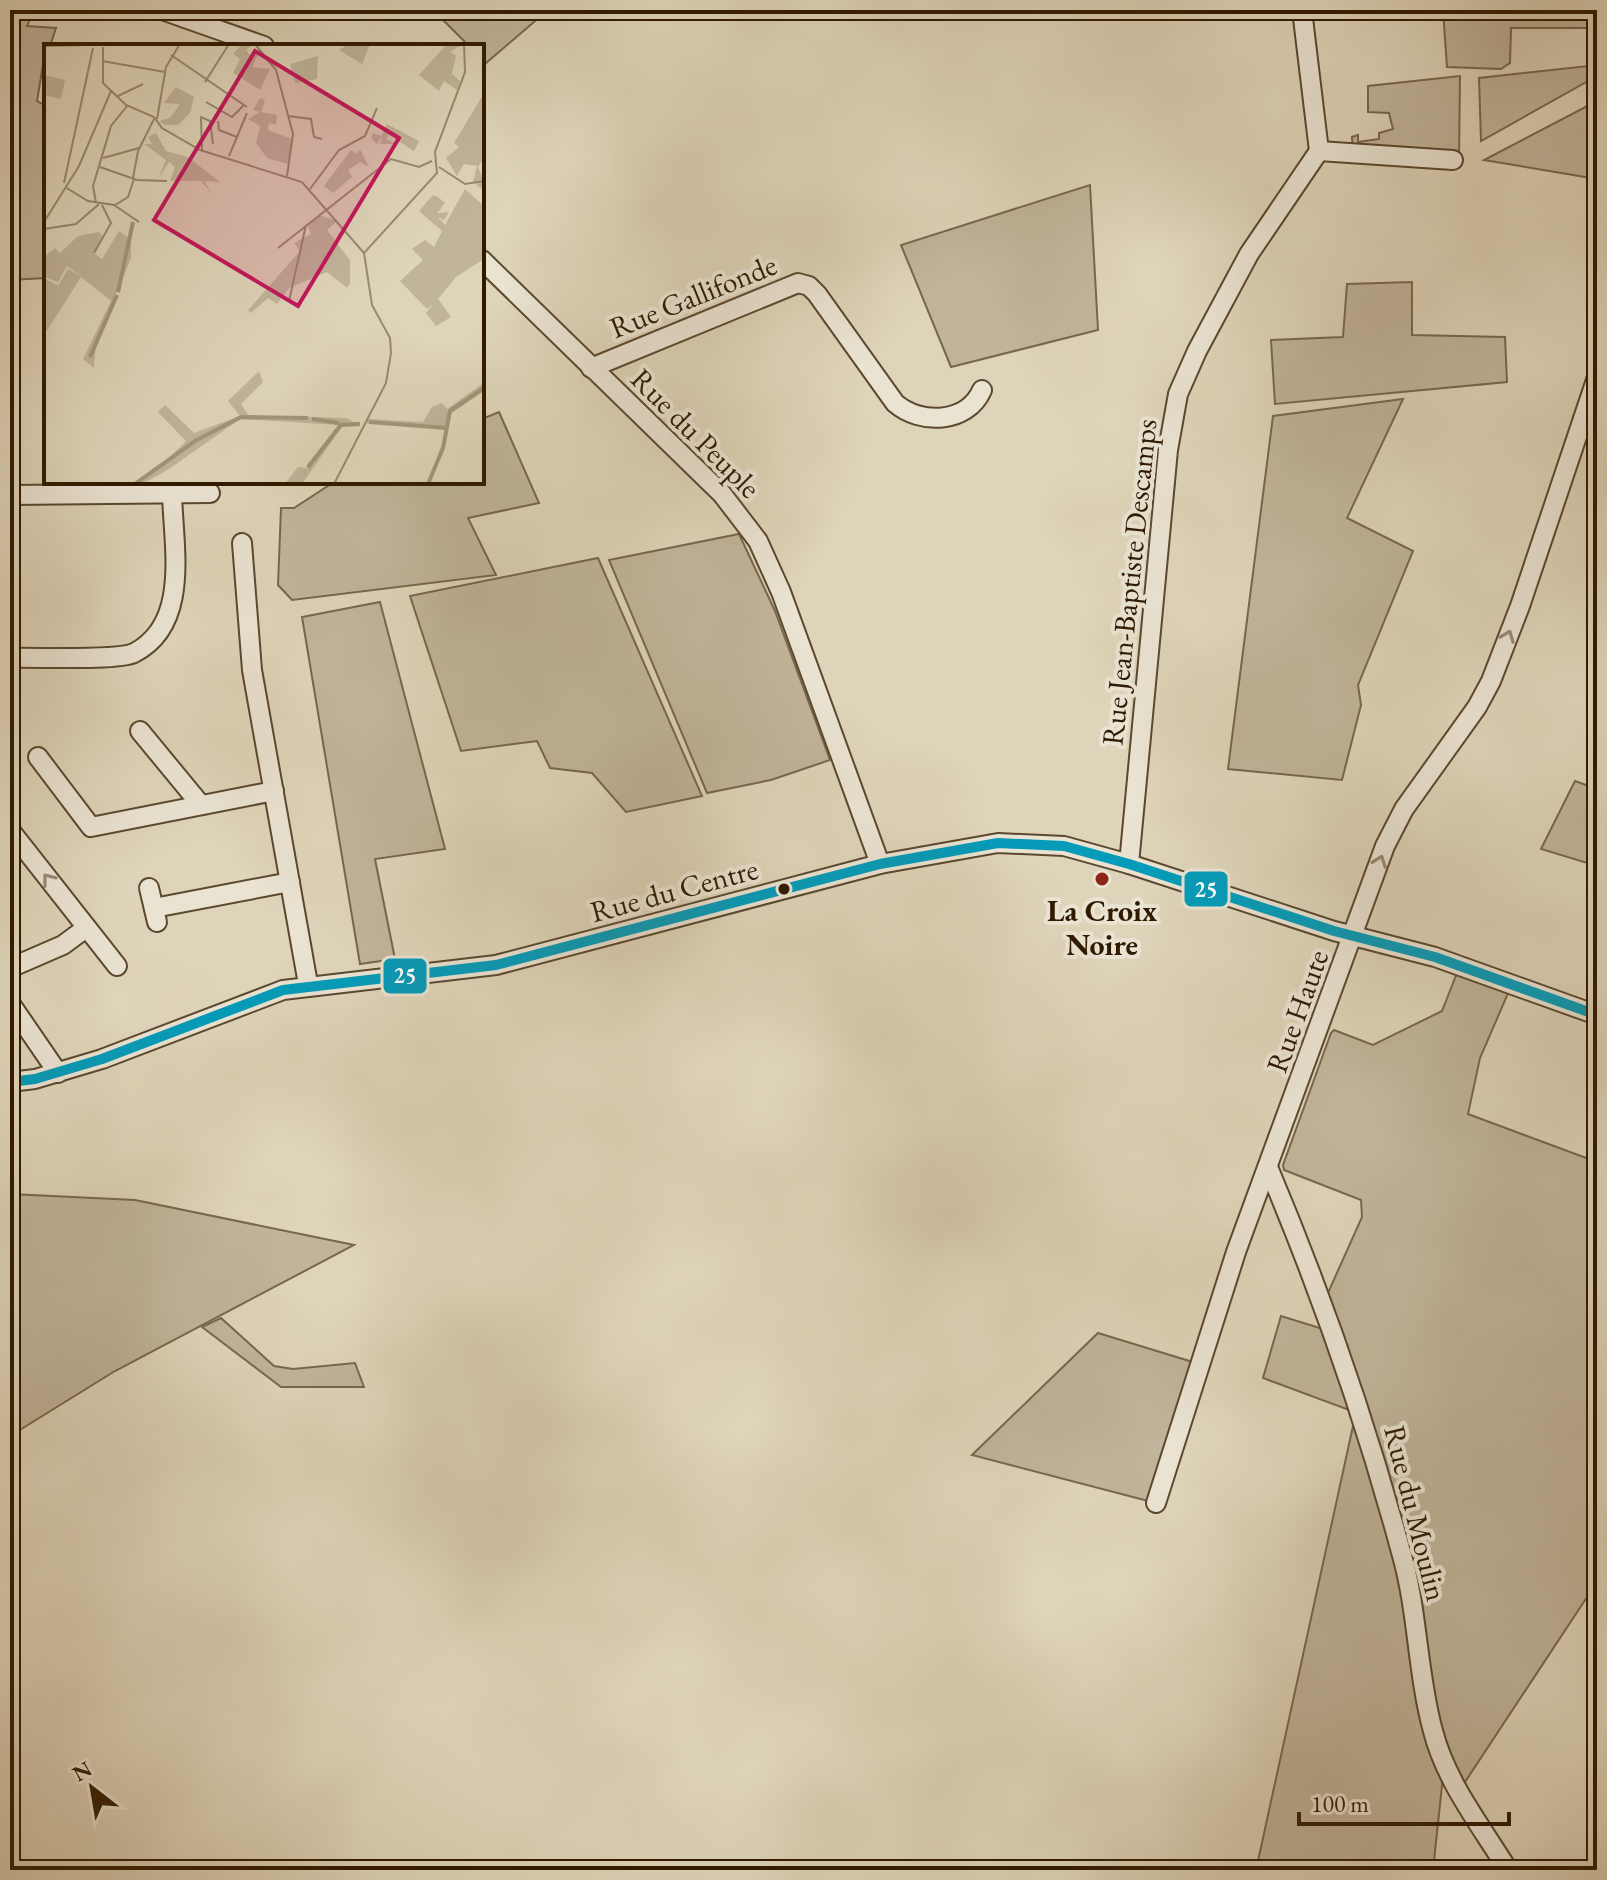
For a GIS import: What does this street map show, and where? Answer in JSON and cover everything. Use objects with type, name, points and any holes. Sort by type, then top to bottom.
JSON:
[{"type":"street","points":[[162,10],[258,44]]},
{"type":"street","points":[[1302,10],[1319,151],[1453,160]]},
{"type":"street","name":"Rue Jean-Baptiste Descamps","points":[[1129,864],[1168,450],[1178,394],[1226,293],[1319,151]]},
{"type":"street","name":"Rue du Peuple","points":[[484,262],[712,484],[758,541],[781,592],[880,864]]},
{"type":"street","name":"Rue Gallifonde","points":[[591,368],[798,283],[809,286],[817,294],[895,403],[908,414],[921,418],[957,414],[969,409],[982,390]]},
{"type":"street","name":"Rue Haute","points":[[1156,1503],[1236,1252],[1392,831],[1477,707],[1491,681],[1520,606],[1597,377]]},
{"type":"street","points":[[10,658],[133,654],[151,639],[170,615],[175,587],[172,493]]},
{"type":"street","points":[[10,495],[210,493]]},
{"type":"street","points":[[242,543],[246,627],[308,984]]},
{"type":"street","points":[[140,731],[201,805]]},
{"type":"street","points":[[38,757],[91,827],[274,791]]},
{"type":"street","points":[[10,830],[117,966]]},
{"type":"street","name":"Rue du Centre","points":[[10,1082],[58,1073],[283,990],[308,984],[436,975],[496,965],[880,864],[998,843],[1064,846],[1129,864],[1334,931],[1435,957],[1597,1015]]},
{"type":"street","points":[[149,888],[155,915],[290,882]]},
{"type":"street","points":[[10,968],[63,945],[86,928]]},
{"type":"street","points":[[10,1003],[58,1073]]},
{"type":"street","name":"Rue du Moulin","points":[[1268,1167],[1319,1288],[1368,1430],[1405,1566],[1433,1732],[1449,1775],[1508,1870]]},
{"type":"shaded area","points":[[10,10],[34,10],[27,26],[56,28],[51,44],[44,44],[37,101],[44,105],[44,278],[10,280]]},
{"type":"shaded area","points":[[433,10],[548,10],[486,63],[484,44],[467,44]]},
{"type":"shaded area","points":[[1443,10],[1597,10],[1597,36],[1591,28],[1511,28],[1510,63],[1501,69],[1447,67]]},
{"type":"shaded area","points":[[1597,65],[1597,76],[1481,141],[1479,78]]},
{"type":"shaded area","points":[[1460,76],[1459,158],[1353,153],[1352,137],[1358,135],[1358,142],[1379,139],[1379,133],[1393,129],[1389,113],[1368,112],[1368,86]]},
{"type":"shaded area","points":[[1597,101],[1597,179],[1484,160]]},
{"type":"shaded area","points":[[1090,185],[1098,330],[951,367],[901,245]]},
{"type":"shaded area","points":[[1412,282],[1412,335],[1505,337],[1507,382],[1275,404],[1271,340],[1343,337],[1347,284]]},
{"type":"shaded area","points":[[1403,399],[1347,518],[1413,551],[1358,685],[1361,705],[1342,780],[1228,769],[1273,416]]},
{"type":"shaded area","points":[[499,412],[539,503],[468,518],[496,575],[292,600],[278,585],[281,508],[294,508],[331,484],[484,484],[484,418]]},
{"type":"shaded area","points":[[739,534],[775,611],[830,760],[771,780],[707,793],[609,560]]},
{"type":"shaded area","points":[[598,558],[702,796],[626,812],[592,773],[550,768],[537,741],[461,751],[410,596]]},
{"type":"shaded area","points":[[380,602],[445,849],[375,859],[395,959],[360,964],[302,617]]},
{"type":"shaded area","points":[[1575,781],[1597,789],[1597,866],[1541,849]]},
{"type":"shaded area","points":[[1457,973],[1509,991],[1480,1058],[1468,1114],[1597,1162],[1597,1582],[1463,1785],[1443,1776],[1433,1870],[1256,1870],[1360,1394],[1354,1387],[1349,1410],[1263,1378],[1281,1316],[1339,1334],[1327,1295],[1362,1217],[1361,1200],[1284,1170],[1283,1165],[1331,1033],[1334,1030],[1373,1045],[1442,1011]]},
{"type":"shaded area","points":[[10,1194],[135,1200],[354,1245],[115,1371],[10,1436]]},
{"type":"shaded area","points":[[221,1318],[274,1366],[293,1369],[355,1363],[364,1387],[281,1387],[202,1327]]},
{"type":"shaded area","points":[[1098,1333],[1196,1363],[1152,1502],[972,1455]]},
{"type":"transit line","name":"25","points":[[10,1082],[35,1079],[102,1059],[283,990],[496,965],[880,864],[998,843],[1064,846],[1129,864],[1334,931],[1435,957],[1597,1015]]},
{"type":"place","name":"La Croix Noire","points":[[1102,879]]}]
